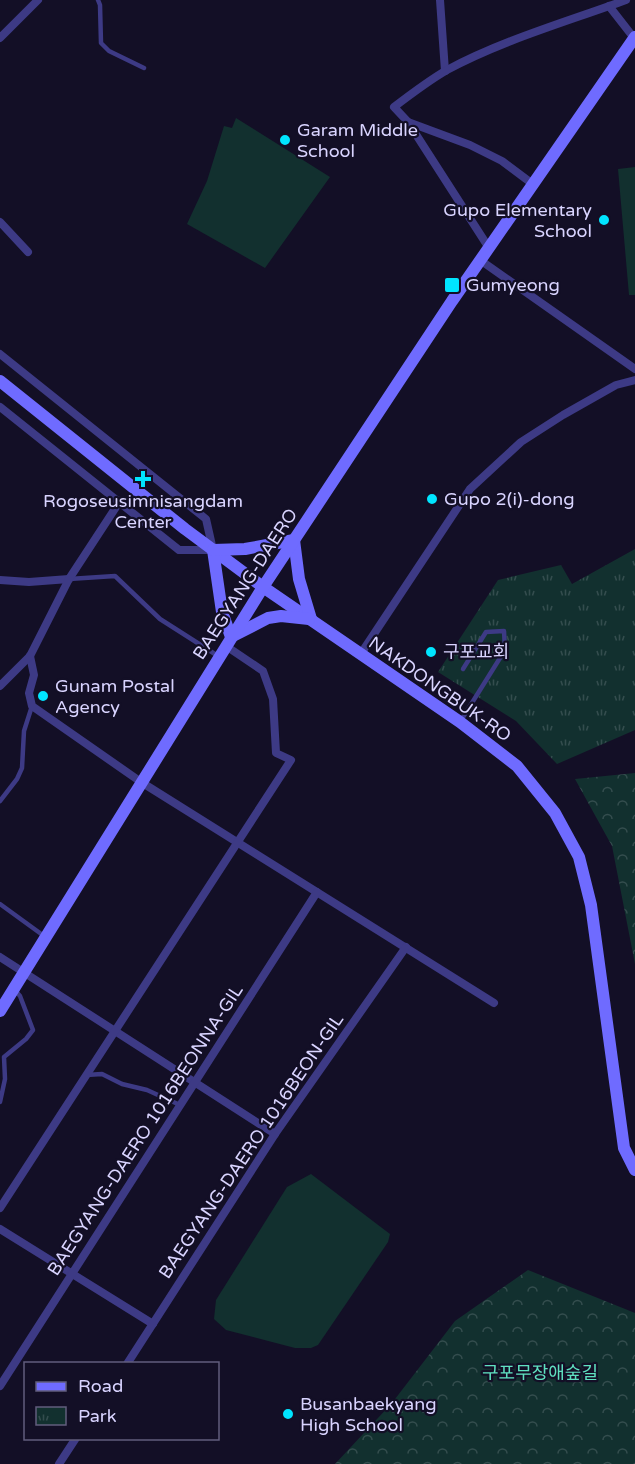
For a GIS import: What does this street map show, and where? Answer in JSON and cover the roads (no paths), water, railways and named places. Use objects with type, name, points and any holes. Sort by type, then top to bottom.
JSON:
[{"type":"main road","name":"BAEGYANG-DAERO","points":[[0,1011],[263,587],[409,364],[635,38]]},
{"type":"main road","name":"NAKDONGBUK-RO","points":[[0,381],[213,550],[360,655],[460,722],[517,766],[555,813],[579,857],[591,905],[624,1148],[635,1170]]},
{"type":"main road","points":[[294,540],[299,579],[310,619],[281,616],[268,618],[225,647],[213,550],[245,549],[294,540]]},
{"type":"street","points":[[0,38],[38,0]]},
{"type":"street","points":[[440,0],[445,72]]},
{"type":"street","points":[[489,248],[408,122],[394,107],[445,72],[495,48],[626,0]]},
{"type":"street","points":[[609,6],[635,38]]},
{"type":"street","points":[[408,122],[470,145],[502,161],[534,185]]},
{"type":"street","points":[[0,222],[28,252]]},
{"type":"street","points":[[480,261],[635,369]]},
{"type":"street","points":[[0,354],[206,519],[213,550],[179,550],[0,407]]},
{"type":"street","points":[[360,655],[470,489],[521,442],[616,385],[635,380]]},
{"type":"street","points":[[0,686],[30,656],[69,579],[120,501]]},
{"type":"street","points":[[0,580],[29,582],[69,579]]},
{"type":"street","points":[[0,1208],[291,760],[276,753],[273,699],[264,671],[225,647]]},
{"type":"street","points":[[30,656],[34,675],[29,693],[32,706],[141,782],[494,1003]]},
{"type":"street","name":"BAEGYANG-DAERO 1016BEONNA-GIL","points":[[0,1386],[317,892]]},
{"type":"street","name":"BAEGYANG-DAERO 1016BEON-GIL","points":[[128,1362],[275,1134],[406,948]]},
{"type":"street","points":[[0,957],[275,1134]]},
{"type":"street","points":[[0,1228],[153,1324]]},
{"type":"street","points":[[59,1464],[75,1440]]},
{"type":"lane","points":[[98,0],[101,43],[109,51],[144,68]]},
{"type":"lane","points":[[69,579],[115,576],[160,619],[225,647]]},
{"type":"lane","points":[[460,722],[505,650],[504,631],[486,632],[463,669]]},
{"type":"lane","points":[[0,801],[22,768],[24,731],[32,706]]},
{"type":"lane","points":[[0,904],[46,938]]},
{"type":"lane","points":[[0,1102],[5,1079],[4,1057],[27,1039],[33,1029],[20,996],[14,989]]},
{"type":"lane","points":[[86,1075],[102,1074],[122,1084],[139,1090],[147,1090],[180,1105]]},
{"type":"place","name":"Garam Middle School","points":[[285,140]]},
{"type":"place","name":"Gupo Elementary School","points":[[604,220]]},
{"type":"place","name":"Gumyeong","points":[[452,285]]},
{"type":"place","name":"Rogoseusimnisangdam Center","points":[[143,479]]},
{"type":"place","name":"Gupo 2(i)-dong","points":[[432,499]]},
{"type":"place","name":"구포교회","points":[[431,652]]},
{"type":"place","name":"Gunam Postal Agency","points":[[43,696]]},
{"type":"place","name":"Busanbaekyang High School","points":[[288,1414]]},
{"type":"park label","name":"구포무장애숲길","points":[[540,1373]]}]
